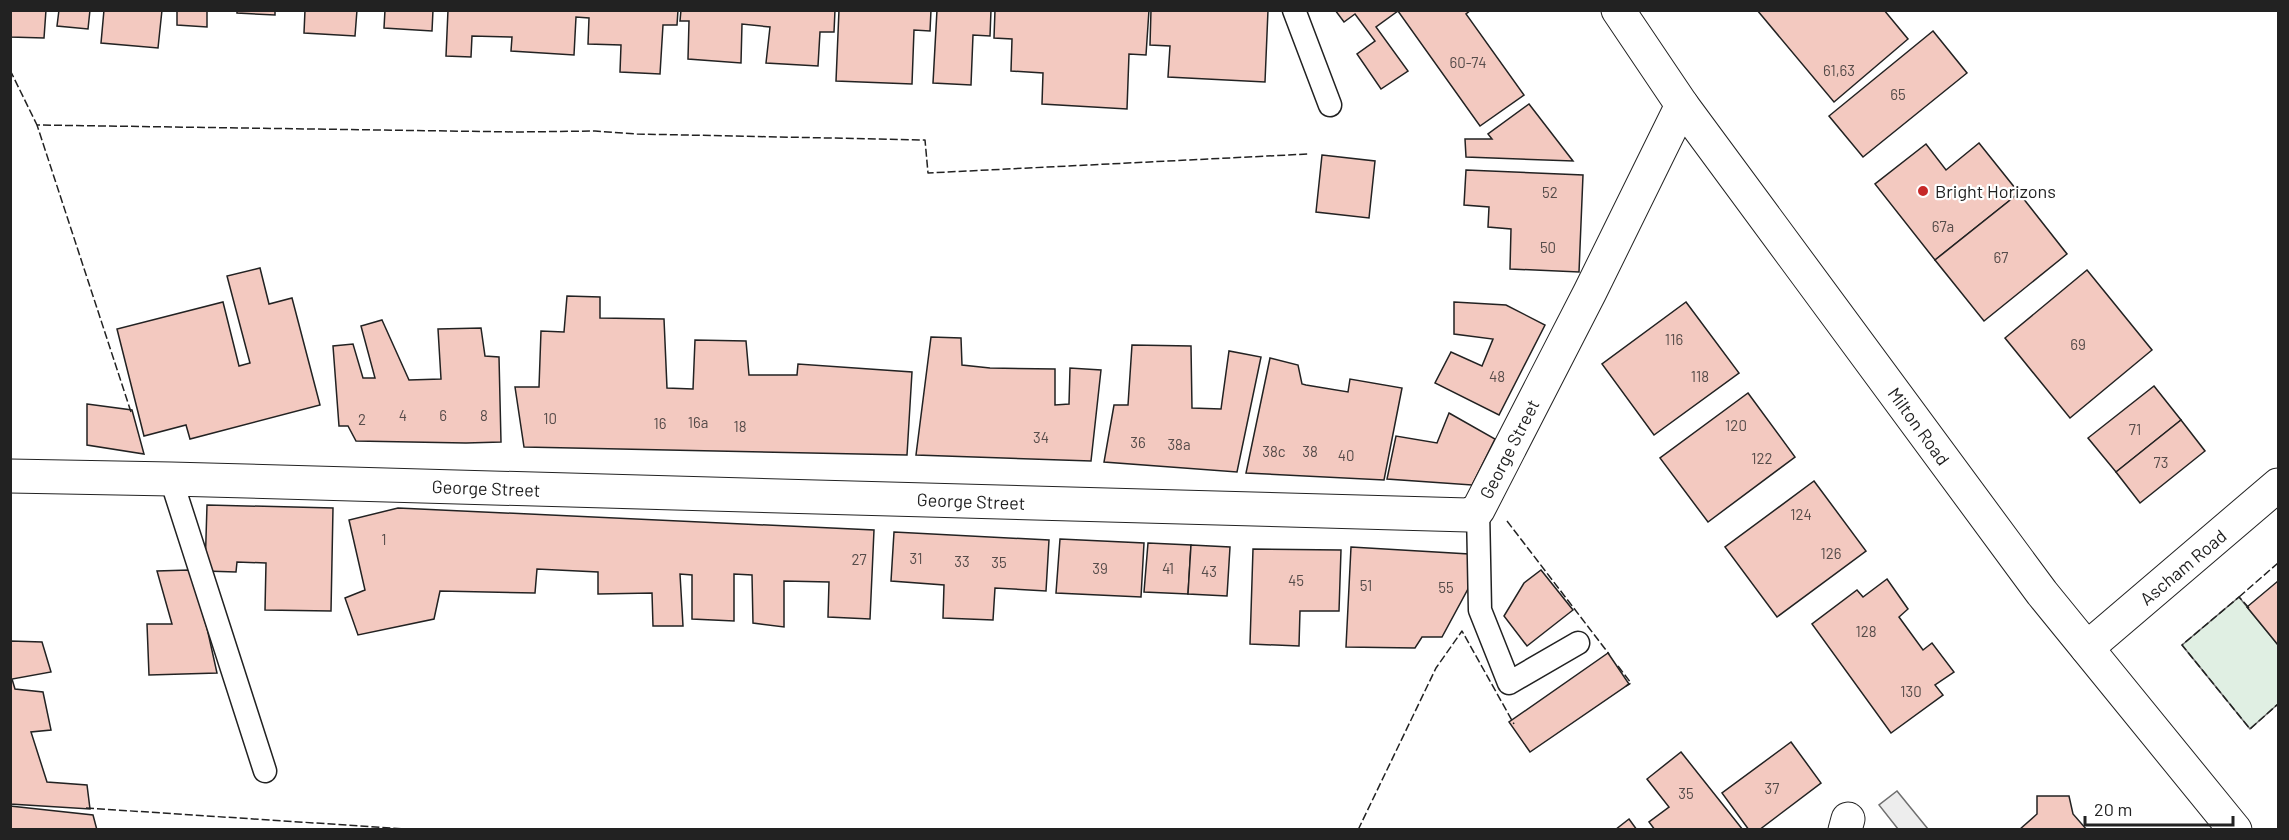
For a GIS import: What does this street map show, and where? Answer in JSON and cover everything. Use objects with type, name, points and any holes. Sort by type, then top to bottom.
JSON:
[{"type":"street","name":"Milton Road","points":[[1618,10],[1682,105],[2042,593],[2235,830]]},
{"type":"street","name":"George Street","points":[[10,477],[171,479],[1468,515],[1478,510],[1590,292],[1682,105]]},
{"type":"street","name":"Ascham Road","points":[[2087,648],[2278,485]]},
{"type":"lane","points":[[1294,10],[1330,105]]},
{"type":"lane","points":[[171,479],[265,771]]},
{"type":"lane","points":[[1478,510],[1480,610],[1509,682],[1578,643]]},
{"type":"green space","points":[[2239,597],[2278,645],[2278,704],[2250,729],[2182,645]]},
{"type":"shaded area","points":[[1897,791],[1928,829],[1898,829],[1879,805]]},
{"type":"building","points":[[10,10],[46,10],[44,38],[10,37]]},
{"type":"building","points":[[59,10],[90,10],[88,29],[57,26]]},
{"type":"building","points":[[104,10],[162,10],[158,48],[101,43]]},
{"type":"building","points":[[177,10],[207,10],[207,27],[177,25]]},
{"type":"building","points":[[237,10],[275,10],[275,15],[237,13]]},
{"type":"building","points":[[305,10],[357,10],[355,36],[304,33]]},
{"type":"building","points":[[385,10],[433,10],[432,31],[384,28]]},
{"type":"building","points":[[448,10],[678,10],[677,25],[663,25],[660,74],[620,72],[621,45],[588,44],[589,18],[576,17],[574,55],[511,51],[512,37],[472,36],[471,57],[446,56]]},
{"type":"building","points":[[681,10],[835,10],[834,32],[820,32],[818,66],[766,63],[770,27],[742,24],[741,63],[688,59],[689,21],[680,21]]},
{"type":"building","points":[[839,10],[931,10],[930,31],[914,30],[912,84],[836,81]]},
{"type":"building","points":[[937,10],[991,10],[990,36],[973,35],[971,85],[933,83]]},
{"type":"building","points":[[995,10],[1149,10],[1146,55],[1129,54],[1127,109],[1042,104],[1043,73],[1011,71],[1012,39],[994,38]]},
{"type":"building","points":[[1151,10],[1268,10],[1265,82],[1168,77],[1170,46],[1150,45]]},
{"type":"building","points":[[1335,10],[1471,10],[1466,14],[1524,95],[1480,126],[1398,11],[1376,27],[1408,71],[1381,89],[1357,54],[1375,41],[1355,14],[1344,22]]},
{"type":"building","points":[[1757,10],[1884,10],[1908,39],[1834,102]]},
{"type":"building","points":[[1933,31],[1967,73],[1863,157],[1829,116]]},
{"type":"building","points":[[1529,104],[1573,161],[1466,157],[1465,139],[1492,139],[1488,134]]},
{"type":"building","points":[[1979,143],[2019,193],[1935,260],[1875,184],[1926,144],[1946,170]]},
{"type":"building","points":[[1322,155],[1375,161],[1369,218],[1316,212]]},
{"type":"building","points":[[1466,170],[1583,175],[1579,272],[1510,269],[1511,229],[1488,227],[1489,207],[1464,205]]},
{"type":"building","points":[[2019,193],[2067,254],[1984,321],[1935,260]]},
{"type":"building","points":[[260,268],[269,304],[292,298],[320,405],[190,439],[186,425],[144,436],[117,329],[223,302],[239,366],[250,363],[227,276]]},
{"type":"building","points":[[2087,270],[2152,350],[2070,418],[2005,338]]},
{"type":"building","points":[[567,296],[600,297],[600,318],[664,319],[667,388],[693,389],[695,340],[746,341],[749,375],[797,375],[798,364],[912,372],[907,455],[524,447],[515,387],[539,387],[541,331],[564,332]]},
{"type":"building","points":[[1454,302],[1506,305],[1545,325],[1499,415],[1435,383],[1451,352],[1482,366],[1493,339],[1454,334]]},
{"type":"building","points":[[1686,302],[1739,373],[1654,435],[1602,364]]},
{"type":"building","points":[[382,320],[409,380],[441,379],[438,329],[481,328],[485,356],[499,357],[501,442],[356,441],[348,426],[339,426],[333,346],[353,344],[363,378],[375,378],[361,326]]},
{"type":"building","points":[[931,337],[961,338],[962,365],[1055,369],[1055,405],[1069,404],[1070,368],[1101,370],[1091,461],[916,455]]},
{"type":"building","points":[[1132,345],[1191,346],[1192,408],[1221,409],[1229,351],[1261,357],[1237,472],[1104,462],[1114,405],[1128,405]]},
{"type":"building","points":[[1270,358],[1298,365],[1302,384],[1306,385],[1348,392],[1350,379],[1402,388],[1384,480],[1246,473]]},
{"type":"building","points":[[2154,386],[2181,420],[2116,472],[2088,438]]},
{"type":"building","points":[[1748,393],[1795,457],[1708,522],[1660,458]]},
{"type":"building","points":[[87,404],[132,410],[144,454],[87,445]]},
{"type":"building","points":[[1449,413],[1495,439],[1472,485],[1387,479],[1396,436],[1437,443]]},
{"type":"building","points":[[2181,420],[2205,451],[2140,503],[2116,472]]},
{"type":"building","points":[[1814,481],[1866,551],[1777,617],[1725,547]]},
{"type":"building","points":[[207,505],[333,508],[331,611],[265,610],[266,563],[237,562],[236,572],[205,571]]},
{"type":"building","points":[[398,508],[874,530],[870,619],[828,617],[829,582],[784,581],[784,627],[753,623],[752,575],[734,574],[734,621],[692,619],[692,575],[680,574],[683,626],[653,626],[652,593],[598,594],[598,572],[537,569],[535,593],[440,591],[434,619],[358,635],[345,598],[365,590],[349,520]]},
{"type":"building","points":[[894,532],[1049,540],[1046,591],[995,588],[993,620],[943,618],[944,585],[891,581]]},
{"type":"building","points":[[1060,539],[1144,543],[1141,597],[1056,593]]},
{"type":"building","points":[[1148,543],[1191,545],[1188,594],[1144,592]]},
{"type":"building","points":[[1191,545],[1230,547],[1227,596],[1188,594]]},
{"type":"building","points":[[1351,547],[1469,554],[1469,587],[1442,637],[1422,637],[1415,648],[1346,647]]},
{"type":"building","points":[[1253,549],[1341,550],[1339,611],[1300,611],[1299,646],[1250,644]]},
{"type":"building","points":[[189,570],[207,628],[217,673],[149,675],[147,624],[172,624],[157,571]]},
{"type":"building","points":[[1541,570],[1573,610],[1527,646],[1504,616],[1524,583]]},
{"type":"building","points":[[1887,579],[1908,609],[1899,617],[1923,650],[1932,643],[1954,672],[1935,685],[1943,695],[1891,733],[1812,624],[1857,590],[1863,597]]},
{"type":"building","points":[[2278,581],[2278,645],[2247,607]]},
{"type":"building","points":[[10,641],[42,642],[51,672],[12,679],[15,689],[43,692],[51,730],[31,732],[47,782],[87,785],[90,809],[10,804]]},
{"type":"building","points":[[1608,653],[1629,684],[1530,752],[1509,722]]},
{"type":"building","points":[[1791,742],[1821,783],[1759,830],[1749,830],[1722,793]]},
{"type":"building","points":[[1681,752],[1743,830],[1655,830],[1649,822],[1669,807],[1647,779]]},
{"type":"building","points":[[2037,796],[2069,796],[2073,814],[2087,830],[2019,830],[2037,814]]},
{"type":"building","points":[[10,806],[93,815],[97,830],[10,830]]},
{"type":"building","points":[[1629,819],[1637,830],[1615,830]]},
{"type":"fence","points":[[10,70],[37,125]]},
{"type":"fence","points":[[131,412],[37,125],[517,132],[595,131],[637,134],[925,140],[928,173],[1308,154]]},
{"type":"fence","points":[[1507,521],[1609,654]]},
{"type":"fence","points":[[2239,597],[2278,563]]},
{"type":"fence","points":[[2249,608],[2239,597],[2182,645],[2250,729],[2278,704]]},
{"type":"fence","points":[[1358,830],[1436,668],[1462,631],[1514,724]]},
{"type":"fence","points":[[1618,666],[1631,683],[1626,686]]},
{"type":"fence","points":[[86,808],[422,830]]},
{"type":"place","name":"Bright Horizons","points":[[1923,191]]}]
